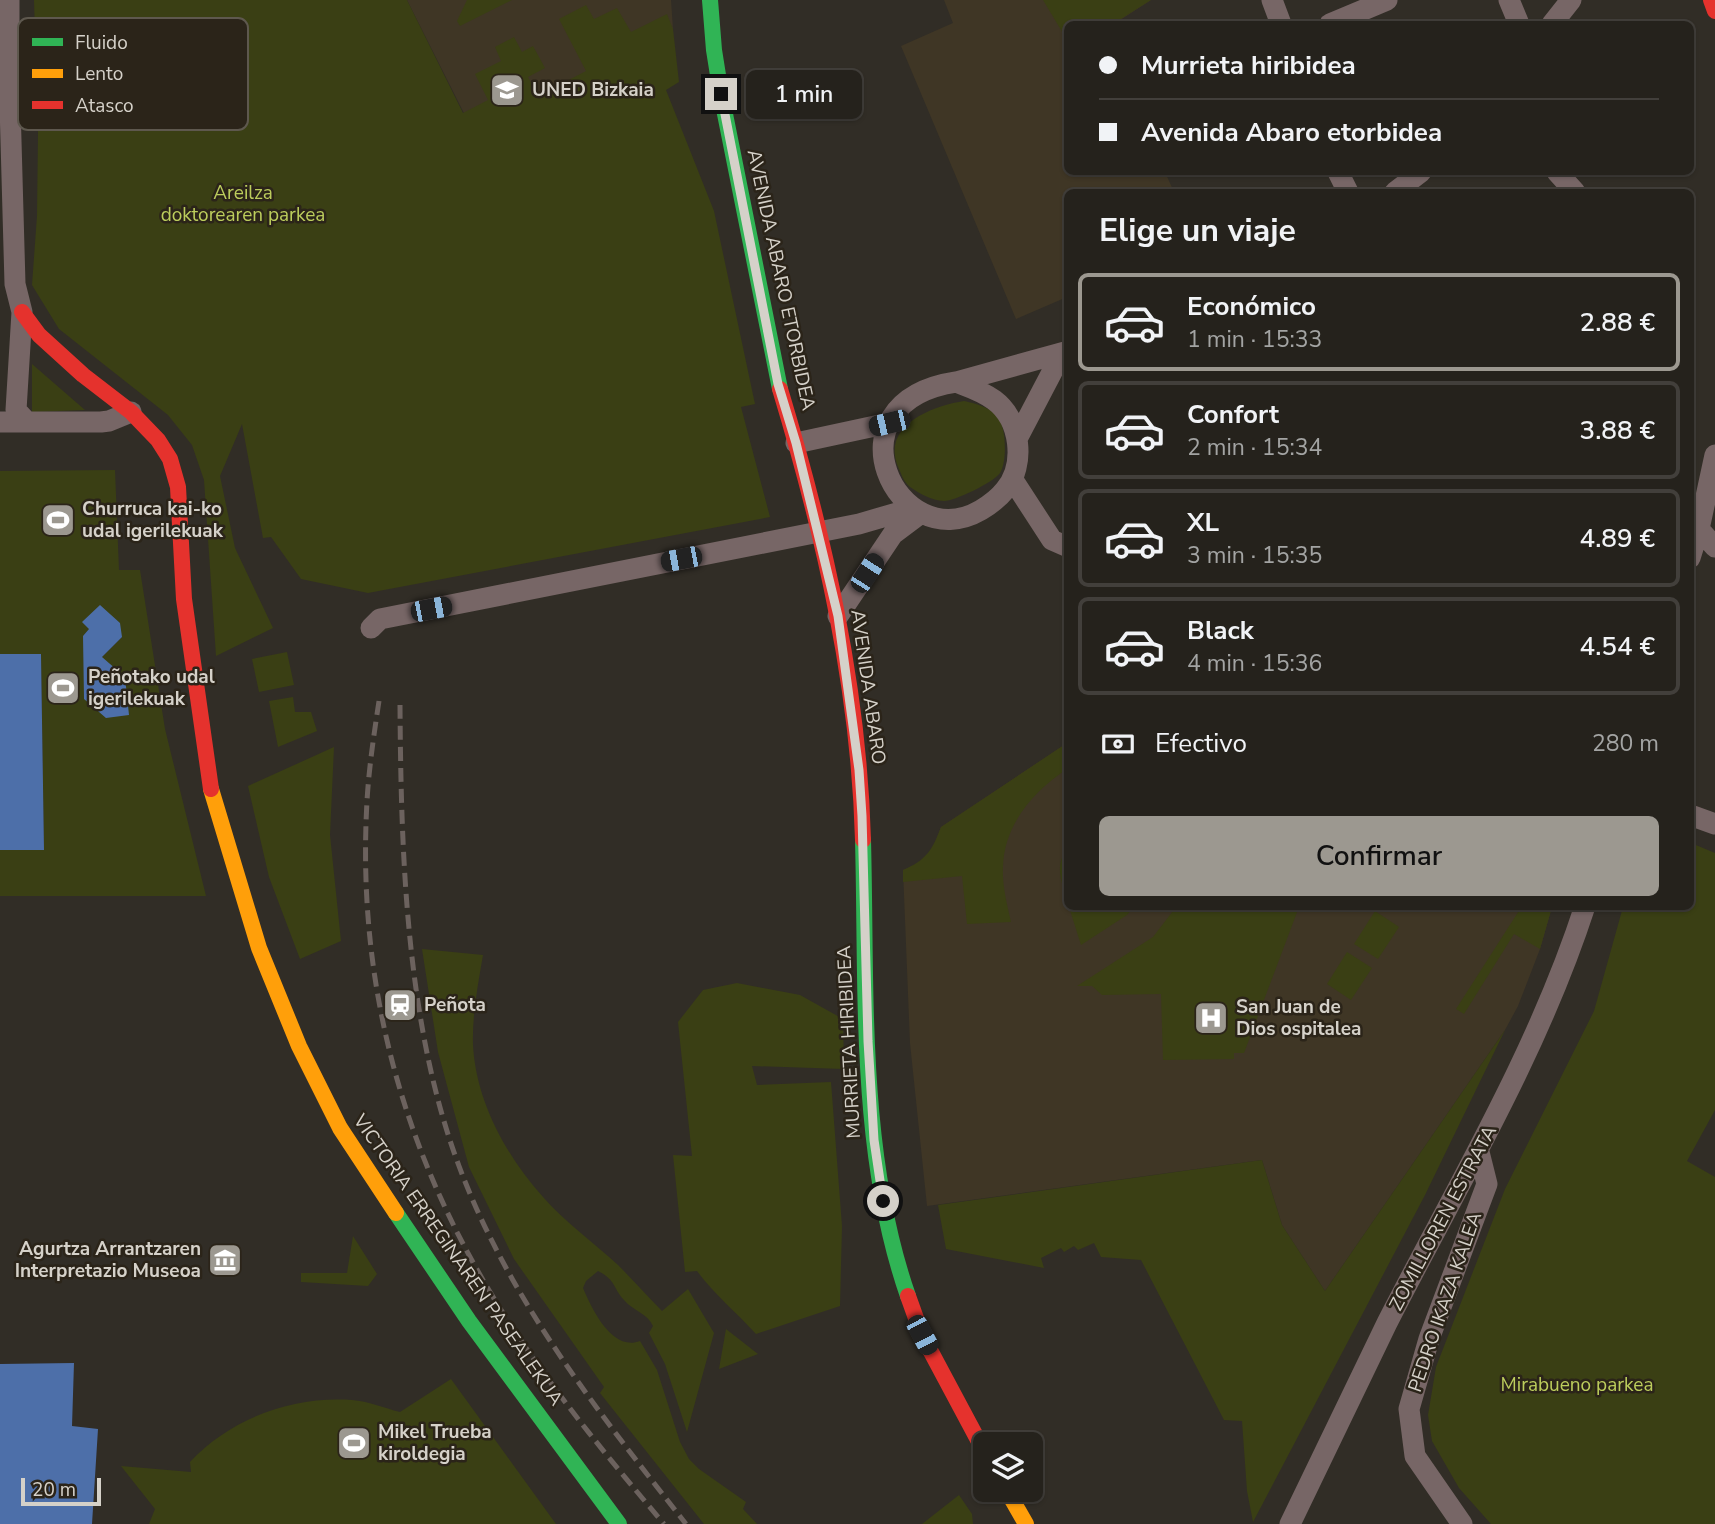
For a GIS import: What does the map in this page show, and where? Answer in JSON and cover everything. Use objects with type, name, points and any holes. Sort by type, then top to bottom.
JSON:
[{"type":"street","points":[[9,0],[15,284],[22,312],[16,410],[27,422]]},
{"type":"street","name":"AVENIDA ABARO ETORBIDEA","points":[[710,0],[714,50],[735,167],[778,384],[796,443]]},
{"type":"street","points":[[1272,0],[1280,21]]},
{"type":"street","points":[[1337,21],[1387,0]]},
{"type":"street","points":[[1509,0],[1518,21]]},
{"type":"street","points":[[1554,21],[1571,0]]},
{"type":"street","points":[[1399,189],[1417,175]]},
{"type":"street","points":[[1560,175],[1572,189]]},
{"type":"street","name":"VICTORIA ERREGINAREN PASEALEKUA","points":[[22,312],[40,335],[83,375],[131,412],[158,440],[170,458],[178,487],[184,599],[210,787],[259,948],[299,1046],[340,1128],[469,1321],[619,1524]]},
{"type":"street","points":[[956,382],[979,390],[996,401],[1010,419],[1017,439],[1018,461],[1013,480],[998,500],[962,518],[942,518],[917,510],[904,501],[891,484],[884,464],[883,443],[889,423],[901,405],[917,392],[937,385],[1064,352]]},
{"type":"street","points":[[1017,439],[1064,354]]},
{"type":"street","points":[[0,422],[109,421],[131,412]]},
{"type":"street","points":[[796,443],[889,423]]},
{"type":"street","name":"AVENIDA ABARO","points":[[796,443],[838,616],[859,770],[862,816]]},
{"type":"street","points":[[1694,545],[1715,454]]},
{"type":"street","points":[[1013,480],[1052,540],[1064,545]]},
{"type":"street","points":[[371,628],[380,619],[859,524],[917,510]]},
{"type":"street","points":[[838,616],[893,534],[917,510]]},
{"type":"street","points":[[1699,529],[1715,547]]},
{"type":"street","name":"MURRIETA HIRIBIDEA","points":[[862,816],[868,1041],[874,1140],[883,1201],[895,1258],[922,1335],[974,1432]]},
{"type":"street","points":[[1694,816],[1715,824]]},
{"type":"street","name":"ZOMILLOREN ESTRATA","points":[[1290,1524],[1388,1323],[1516,1077],[1568,960],[1584,910]]},
{"type":"street","name":"PEDRO IKAZA KALEA","points":[[1462,1524],[1415,1456],[1409,1409],[1429,1339],[1487,1184],[1479,1152]]},
{"type":"street","points":[[1013,1502],[1026,1524]]},
{"type":"shaded area","name":"UNED Bizkaia","points":[[407,0],[671,0],[673,29],[476,137]]},
{"type":"shaded area","points":[[944,0],[1151,0],[1119,21],[1064,21],[1064,175],[1166,175],[1173,189],[1064,189],[1064,298],[1016,319],[901,46],[953,23]]},
{"type":"shaded area","name":"San Juan de Dios ospitalea","points":[[1064,745],[1064,910],[1551,910],[1540,949],[1518,1006],[1505,1030],[1325,1291],[1282,1225],[1262,1160],[927,1206],[910,1043],[903,870],[919,863],[933,848],[941,827]]},
{"type":"green space","name":"Areilza doktorearen parkea","points":[[34,0],[407,0],[463,113],[488,100],[475,74],[501,61],[495,47],[514,37],[522,52],[533,46],[545,68],[528,77],[538,96],[586,71],[559,19],[586,5],[594,19],[617,8],[631,32],[667,14],[673,29],[679,82],[666,90],[714,211],[755,404],[741,407],[770,517],[368,593],[301,579],[271,537],[263,538],[242,424],[220,476],[235,548],[273,628],[216,656],[204,480],[192,445],[168,415],[59,329],[32,285],[37,216],[38,130],[248,130],[248,18],[35,18]]},
{"type":"green space","points":[[467,0],[512,0],[460,26],[457,21]]},
{"type":"green space","points":[[1043,0],[1151,0],[1118,21],[1064,21],[1064,35]]},
{"type":"green space","points":[[32,364],[85,410],[32,412]]},
{"type":"green space","points":[[964,401],[989,410],[1000,421],[1005,447],[1002,468],[996,477],[965,495],[944,501],[930,498],[914,490],[905,481],[895,454],[896,441],[902,430],[924,413]]},
{"type":"green space","name":"Peñotako udal igerilekuak","points":[[115,470],[119,570],[140,570],[165,729],[206,896],[0,896],[0,850],[44,850],[41,654],[0,654],[0,471]],"holes":[[[89,629],[122,637],[102,657],[83,637]]]},
{"type":"green space","points":[[287,652],[294,685],[259,692],[252,659]]},
{"type":"green space","points":[[293,697],[295,712],[311,712],[317,731],[278,747],[269,701]]},
{"type":"green space","points":[[1064,745],[1064,771],[1033,798],[1015,823],[1009,837],[1003,874],[1011,922],[967,924],[962,876],[903,882],[903,870],[927,854],[941,827]]},
{"type":"green space","points":[[334,747],[330,835],[341,941],[300,959],[269,877],[248,786]]},
{"type":"green space","name":"Mirabueno parkea","points":[[1694,844],[1715,853],[1715,1110],[1687,1161],[1715,1177],[1715,1524],[1491,1524],[1459,1488],[1432,1441],[1428,1415],[1436,1367],[1505,1189],[1594,1011],[1622,910],[1694,910]]},
{"type":"green space","points":[[1064,854],[1064,891],[1060,868]]},
{"type":"green space","points":[[1070,910],[1131,910],[1127,915],[1081,945]]},
{"type":"green space","points":[[1174,910],[1298,910],[1244,1053],[1234,1053],[1234,1059],[1163,1060],[1161,994],[1102,995],[1092,986],[1077,986],[1153,937]]},
{"type":"green space","points":[[1519,910],[1551,910],[1540,949],[1514,934],[1464,1014],[1456,1009]]},
{"type":"green space","points":[[1375,911],[1399,927],[1378,959],[1354,944]]},
{"type":"green space","points":[[422,949],[483,955],[473,1022],[475,1066],[495,1127],[529,1181],[570,1223],[618,1265],[662,1311],[688,1289],[714,1333],[687,1432],[665,1364],[649,1333],[653,1326],[627,1303],[611,1281],[598,1271],[586,1281],[583,1288],[604,1327],[612,1335],[630,1343],[640,1341],[657,1370],[680,1442],[689,1459],[746,1502],[743,1509],[757,1524],[704,1524],[600,1393],[604,1387],[514,1259],[469,1167],[438,1052]]},
{"type":"green space","points":[[1347,952],[1372,968],[1351,1000],[1327,984]]},
{"type":"green space","points":[[737,983],[800,995],[843,1019],[844,1069],[752,1066],[757,1085],[831,1082],[842,1226],[840,1306],[756,1334],[697,1271],[685,1272],[673,1155],[692,1156],[678,1022],[703,990]]},
{"type":"green space","points":[[1505,1030],[1425,1195],[1253,1522],[1247,1491],[1242,1421],[1224,1420],[1141,1260],[1101,1257],[1094,1243],[1078,1250],[1074,1246],[1064,1252],[1061,1248],[1041,1258],[1044,1268],[946,1249],[938,1205],[1262,1160],[1282,1225],[1325,1291]]},
{"type":"green space","points":[[353,1236],[377,1274],[368,1286],[301,1282],[301,1273],[347,1273]]},
{"type":"green space","points":[[726,1329],[758,1354],[719,1369]]},
{"type":"green space","name":"Mikel Trueba kiroldegia","points":[[451,1379],[556,1524],[149,1524],[155,1509],[121,1466],[191,1472],[190,1462],[206,1447],[224,1433],[264,1413],[285,1406],[329,1400],[370,1403],[400,1412]]},
{"type":"green space","points":[[959,1495],[972,1514],[973,1524],[922,1524]]},
{"type":"water","points":[[100,605],[120,623],[122,637],[102,657],[125,677],[129,715],[106,718],[84,699],[83,636],[89,629],[82,622]]},
{"type":"water","points":[[0,654],[41,654],[44,850],[0,850]]},
{"type":"water","points":[[74,1363],[72,1426],[98,1429],[92,1524],[0,1524],[0,1364]]},
{"type":"railway","points":[[379,701],[367,801],[366,872],[370,941],[380,1009],[396,1076],[417,1141],[475,1266],[512,1327],[566,1403],[664,1524]]},
{"type":"railway","points":[[400,705],[405,880],[417,998],[441,1112],[459,1166],[503,1263],[530,1309],[589,1397],[686,1524]]},
{"type":"traffic: fast","points":[[710,0],[721,94],[780,389]]},
{"type":"traffic: fast","points":[[863,840],[868,1071],[873,1128],[880,1186],[892,1242],[908,1296]]},
{"type":"traffic: fast","points":[[396,1213],[469,1321],[619,1524]]},
{"type":"traffic: slow","points":[[211,789],[259,948],[299,1046],[340,1128],[396,1213]]},
{"type":"traffic: slow","points":[[1013,1502],[1026,1524]]},
{"type":"traffic: jam","points":[[1711,0],[1715,11]]},
{"type":"traffic: jam","points":[[22,312],[39,335],[83,375],[131,412],[158,440],[170,459],[178,487],[184,599],[211,789]]},
{"type":"traffic: jam","points":[[780,389],[825,556],[847,669],[855,726],[863,840]]},
{"type":"traffic: jam","points":[[908,1296],[922,1335],[974,1432]]},
{"type":"place","name":"UNED Bizkaia","points":[[507,90]]},
{"type":"place","name":"Churruca kai-ko udal igerilekuak","points":[[58,520]]},
{"type":"place","name":"Peñotako udal igerilekuak","points":[[63,688]]},
{"type":"place","name":"Peñota","points":[[400,1005]]},
{"type":"place","name":"San Juan de Dios ospitalea","points":[[1211,1018]]},
{"type":"place","name":"Agurtza Arrantzaren Interpretazio Museoa","points":[[225,1260]]},
{"type":"place","name":"Mikel Trueba kiroldegia","points":[[354,1443]]},
{"type":"route","points":[[721,94],[778,384],[796,443],[838,616],[859,770],[868,1041],[874,1140],[883,1201]]}]
